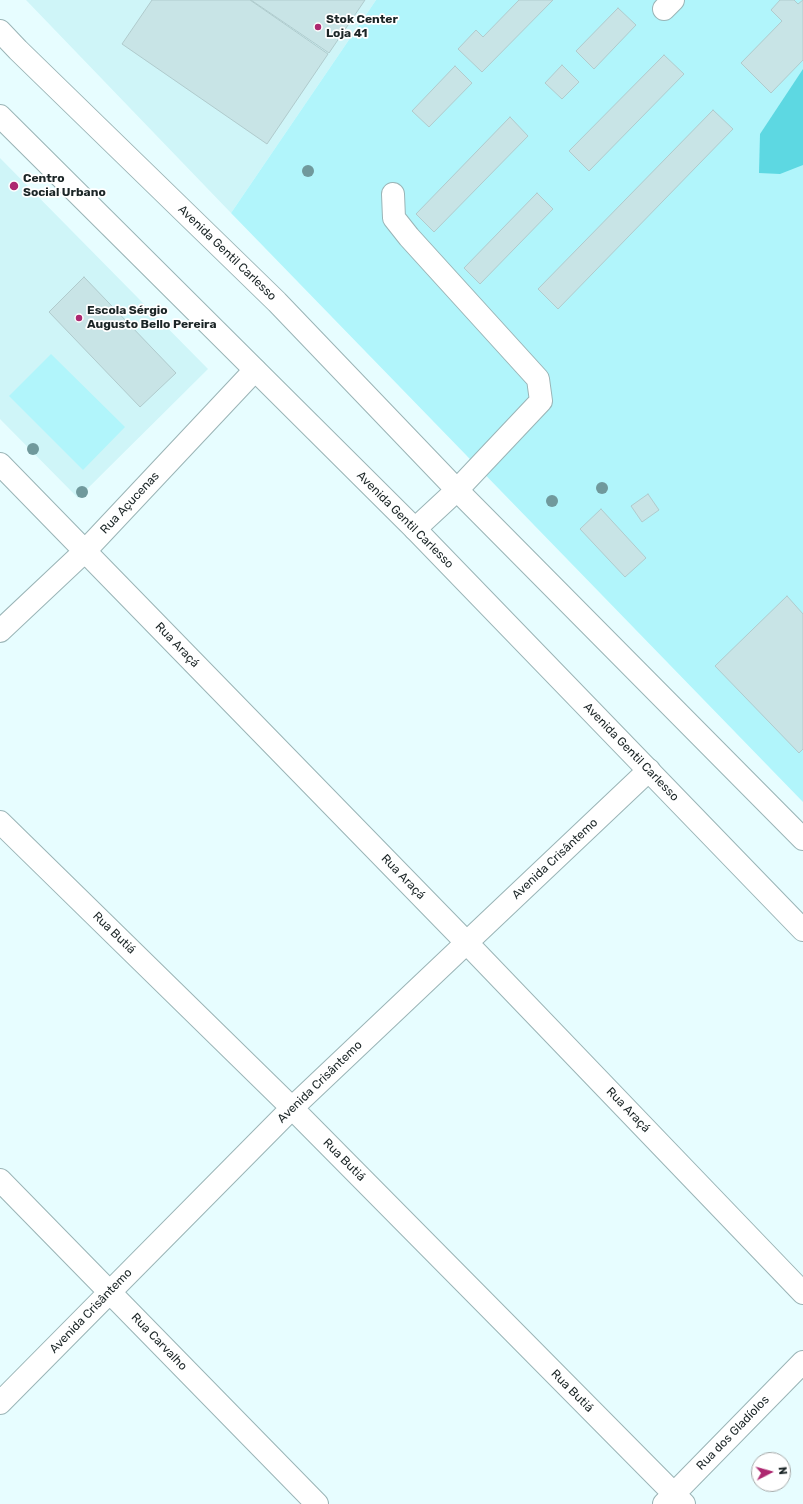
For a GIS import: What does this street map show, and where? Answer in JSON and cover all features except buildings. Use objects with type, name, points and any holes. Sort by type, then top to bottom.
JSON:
[{"type":"street","name":"Avenida Gentil Carlesso","points":[[0,31],[277,302],[457,490],[803,839]]},
{"type":"street","name":"Avenida Gentil Carlesso","points":[[0,116],[415,529],[803,930]]},
{"type":"street","points":[[393,194],[394,218],[538,379],[541,401],[457,490],[415,529]]},
{"type":"street","name":"Rua Açucenas","points":[[0,631],[85,551],[255,370]]},
{"type":"street","name":"Rua Araçá","points":[[0,464],[466,942],[803,1293]]},
{"type":"street","name":"Avenida Crisântemo","points":[[0,1403],[109,1291],[292,1108],[649,770]]},
{"type":"street","name":"Rua Butiá","points":[[0,822],[292,1108],[674,1500]]},
{"type":"street","name":"Rua Carvalho","points":[[0,1180],[317,1504]]},
{"type":"street","name":"Rua dos Gladíolos","points":[[674,1500],[803,1362]]},
{"type":"shaded area","points":[[26,0],[376,0],[231,213]]},
{"type":"shaded area","points":[[376,0],[803,0],[803,802],[231,213]]},
{"type":"shaded area","points":[[803,69],[803,165],[780,174],[759,173],[760,134]]},
{"type":"shaded area","name":"Escola Sérgio Augusto Bello Pereira","points":[[0,158],[208,369],[78,498],[0,419]]},
{"type":"shaded area","points":[[51,354],[125,427],[83,470],[9,396]]},
{"type":"place","name":"Stok Center Loja 41","points":[[318,27]]},
{"type":"place","name":"Centro Social Urbano","points":[[14,186]]},
{"type":"place","name":"Escola Sérgio Augusto Bello Pereira","points":[[79,318]]}]
